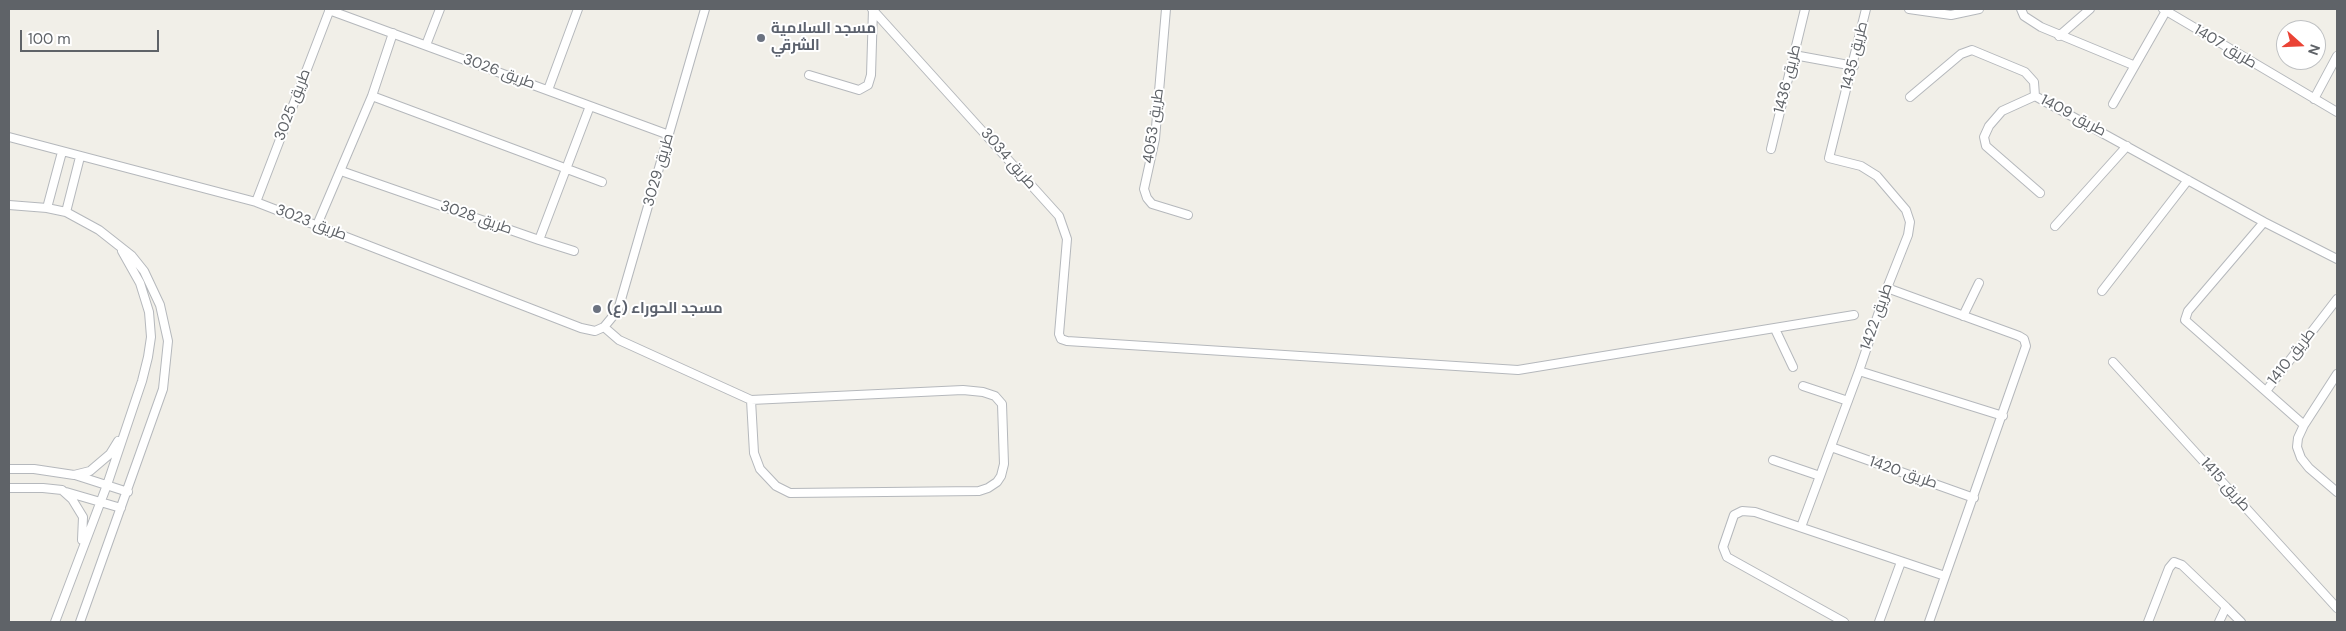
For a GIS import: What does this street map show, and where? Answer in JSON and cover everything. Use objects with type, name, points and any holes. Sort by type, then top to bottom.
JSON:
[{"type":"street","name":"طريق 3026","points":[[330,9],[668,135]]},
{"type":"street","name":"طريق 3025","points":[[256,202],[330,9]]},
{"type":"street","points":[[426,45],[440,9]]},
{"type":"street","points":[[548,90],[578,9]]},
{"type":"street","name":"طريق 3029","points":[[604,327],[618,310],[705,9]]},
{"type":"street","points":[[809,75],[859,90],[868,85],[871,75],[872,9]]},
{"type":"street","name":"طريق 3034","points":[[872,9],[1059,216],[1067,239],[1059,334],[1061,339],[1066,341],[1518,370],[1775,329]]},
{"type":"street","name":"طريق 4053","points":[[1166,9],[1155,139],[1144,189],[1147,198],[1152,204],[1188,215]]},
{"type":"street","name":"طريق 1436","points":[[1771,149],[1805,9]]},
{"type":"street","points":[[1909,9],[1951,15],[1979,9]]},
{"type":"street","points":[[2020,9],[2032,22],[2059,36],[2133,65]]},
{"type":"street","points":[[2059,36],[2090,9]]},
{"type":"street","name":"طريق 1435","points":[[1868,10],[1829,158],[1861,166],[1877,176],[1906,210],[1910,222],[1908,234]]},
{"type":"street","name":"طريق 1407","points":[[2113,104],[2164,10],[2337,112]]},
{"type":"street","points":[[317,225],[342,171],[372,96],[394,33]]},
{"type":"street","points":[[1910,96],[1961,54],[1972,50],[2024,72],[2034,82],[2035,96]]},
{"type":"street","points":[[1794,54],[1854,66]]},
{"type":"street","points":[[2314,99],[2337,56]]},
{"type":"street","points":[[372,96],[602,182]]},
{"type":"street","name":"طريق 1409","points":[[2040,193],[1986,146],[1984,137],[1989,126],[2002,111],[2035,96],[2264,222],[2337,259]]},
{"type":"street","points":[[539,240],[590,106]]},
{"type":"street","name":"طريق 3023","points":[[9,137],[256,202],[581,328],[596,330],[604,327]]},
{"type":"street","points":[[2055,226],[2127,146]]},
{"type":"street","points":[[47,208],[62,152]]},
{"type":"street","points":[[66,212],[80,157]]},
{"type":"street","name":"طريق 3028","points":[[342,171],[574,251]]},
{"type":"street","points":[[2102,291],[2188,180]]},
{"type":"street","points":[[9,205],[47,208],[66,212],[98,230],[132,256],[144,271],[160,305],[168,341],[163,389],[128,492],[80,622]]},
{"type":"street","points":[[2264,222],[2185,316],[2189,325],[2304,425]]},
{"type":"street","name":"طريق 1422","points":[[1802,527],[1908,234]]},
{"type":"street","points":[[55,622],[81,549],[107,485],[126,429],[142,381],[151,337],[149,312],[140,283],[119,247]]},
{"type":"street","points":[[1963,316],[1978,283]]},
{"type":"street","points":[[1887,288],[2022,337],[2026,342],[2026,349],[2003,416],[1929,622]]},
{"type":"street","name":"طريق 1410","points":[[2266,391],[2337,299]]},
{"type":"street","points":[[1794,367],[1775,329],[1854,315]]},
{"type":"street","points":[[604,327],[619,340],[751,400],[963,390],[982,392],[995,396],[1002,404],[1004,464],[1001,476],[992,485],[979,491],[790,493],[776,486],[760,469],[754,453],[751,400]]},
{"type":"street","name":"طريق 1415","points":[[2113,362],[2337,608]]},
{"type":"street","points":[[1859,371],[2003,416]]},
{"type":"street","points":[[2337,374],[2304,425],[2298,438],[2297,447],[2301,458],[2309,468],[2337,492]]},
{"type":"street","points":[[1803,386],[1848,401]]},
{"type":"street","points":[[74,475],[90,472],[101,464],[110,454],[126,429]]},
{"type":"street","name":"طريق 1420","points":[[1831,447],[1974,498]]},
{"type":"street","points":[[1773,460],[1820,476]]},
{"type":"street","points":[[9,469],[34,469],[74,475],[128,492]]},
{"type":"street","points":[[9,488],[62,490],[121,508]]},
{"type":"street","points":[[62,490],[72,499],[83,517],[81,549]]},
{"type":"street","points":[[1844,622],[1727,557],[1724,547],[1732,519],[1738,512],[1747,510],[1946,576]]},
{"type":"street","points":[[1879,622],[1901,562]]},
{"type":"street","points":[[2148,622],[2174,562],[2182,565],[2241,622]]},
{"type":"street","points":[[2219,622],[2226,607]]},
{"type":"place","name":"مسجد السلامية الشرقي","points":[[761,38]]},
{"type":"place","name":"مسجد الحوراء (ع)","points":[[597,309]]}]
